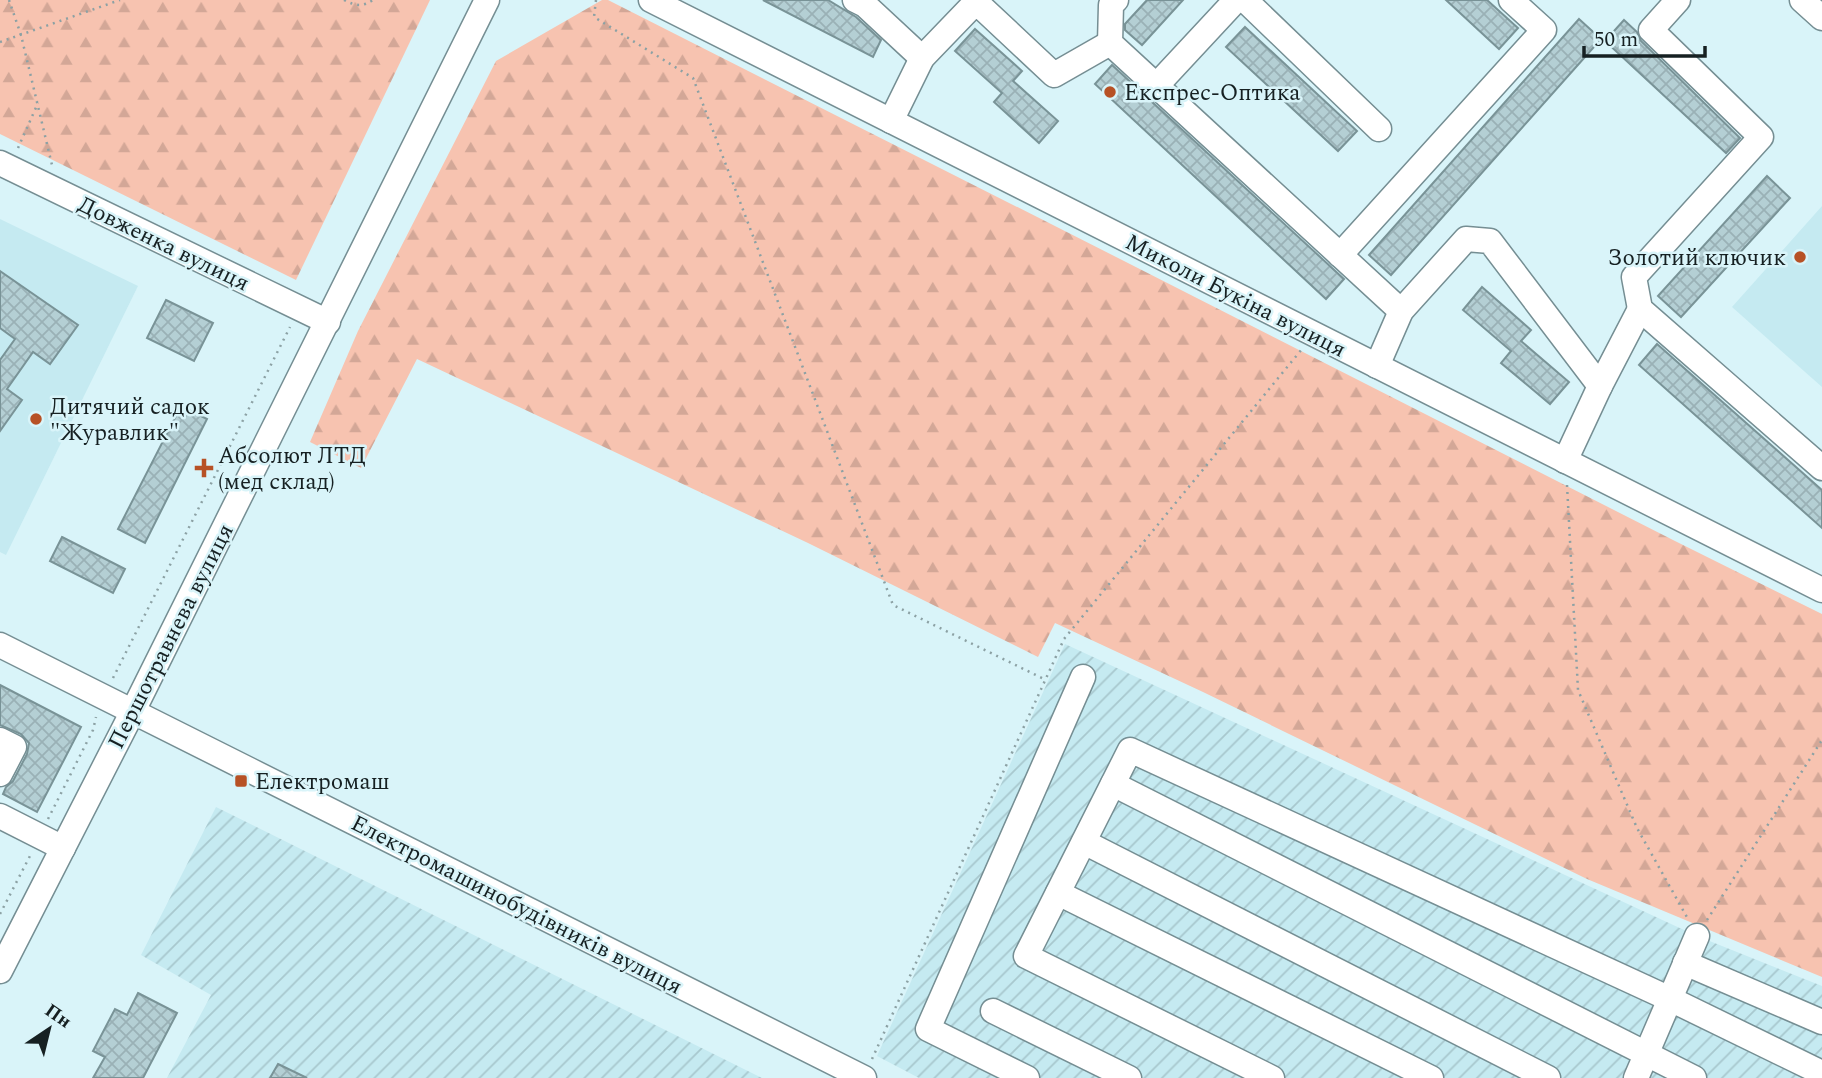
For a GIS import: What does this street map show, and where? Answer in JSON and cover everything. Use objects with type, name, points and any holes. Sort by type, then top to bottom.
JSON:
[{"type":"street","name":"Першотравнева вулиця","points":[[0,971],[133,711],[487,0]]},
{"type":"street","name":"Миколи Букіна вулиця","points":[[651,0],[689,8],[891,121],[1822,590]]},
{"type":"street","points":[[1116,0],[1111,5],[1110,43],[1401,311]]},
{"type":"street","points":[[1156,86],[1236,0]]},
{"type":"street","points":[[1245,0],[1379,129]]},
{"type":"street","points":[[1340,256],[1544,30],[1511,0]]},
{"type":"street","points":[[1565,461],[1640,309],[1634,277],[1761,137],[1651,30],[1678,0]]},
{"type":"street","points":[[1802,0],[1822,18]]},
{"type":"street","points":[[864,2],[922,58]]},
{"type":"street","points":[[891,121],[922,58],[976,2],[1054,75],[1110,43]]},
{"type":"street","name":"Довженка вулиця","points":[[4,165],[327,322]]},
{"type":"street","points":[[1377,366],[1401,311],[1466,239],[1490,241],[1601,386]]},
{"type":"street","points":[[1640,309],[1822,468]]},
{"type":"street","name":"Електромашинобудівників вулиця","points":[[0,645],[864,1078]]},
{"type":"street","points":[[1027,1078],[928,1029],[1083,677]]},
{"type":"street","points":[[0,740],[14,747],[0,774]]},
{"type":"street","points":[[1272,1078],[1026,956],[1130,750],[1670,999],[1822,1073]]},
{"type":"street","points":[[1113,784],[1694,1078]]},
{"type":"street","points":[[0,816],[63,848]]},
{"type":"street","points":[[1084,842],[1548,1078]]},
{"type":"street","points":[[1058,893],[1431,1078]]},
{"type":"street","points":[[1636,1078],[1697,936]]},
{"type":"street","points":[[1685,963],[1822,1022]]},
{"type":"street","points":[[993,1011],[1129,1078]]},
{"type":"path","points":[[9,0],[21,35],[59,192]]},
{"type":"path","points":[[0,42],[120,0]]},
{"type":"path","points":[[344,0],[354,5],[367,4],[373,0]]},
{"type":"path","points":[[596,0],[594,17],[693,78],[893,605],[1045,680]]},
{"type":"path","points":[[4,165],[38,103]]},
{"type":"path","points":[[109,687],[292,323]]},
{"type":"path","points":[[1565,461],[1578,690],[1637,828],[1697,936],[1822,740]]},
{"type":"path","points":[[48,819],[93,730],[97,710]]},
{"type":"path","points":[[0,914],[31,853]]},
{"type":"shaded area","name":"Золотий ключик","points":[[1822,206],[1822,387],[1732,307]]},
{"type":"shaded area","name":"Дитячий садок \"Журавлик\"","points":[[0,219],[138,286],[6,555],[0,552]]},
{"type":"shaded area","points":[[1065,644],[1697,936],[1822,986],[1822,1078],[919,1078],[877,1056]]},
{"type":"shaded area","points":[[216,807],[762,1078],[167,1078],[211,995],[141,955]]},
{"type":"green space","points":[[0,0],[430,0],[296,280],[0,134]]},
{"type":"green space","points":[[602,0],[608,0],[1822,614],[1822,977],[1587,879],[1055,623],[1038,657],[808,543],[417,359],[361,468],[310,442],[358,331],[496,61]]},
{"type":"building","points":[[763,0],[828,0],[856,17],[881,40],[873,57]]},
{"type":"building","points":[[1147,0],[1183,0],[1142,45],[1125,30],[1125,24]]},
{"type":"building","points":[[1446,0],[1487,0],[1518,28],[1499,49]]},
{"type":"building","points":[[1579,19],[1601,39],[1391,275],[1369,255]]},
{"type":"building","points":[[1624,20],[1637,32],[1641,41],[1740,138],[1726,153],[1605,41]]},
{"type":"building","points":[[1245,27],[1357,131],[1338,151],[1226,47]]},
{"type":"building","points":[[975,29],[1022,71],[1013,81],[1058,121],[1039,143],[994,102],[1002,93],[955,51]]},
{"type":"building","points":[[1112,65],[1344,279],[1326,299],[1095,84]]},
{"type":"building","points":[[1767,176],[1790,198],[1681,317],[1658,296]]},
{"type":"building","points":[[0,271],[78,325],[50,364],[33,352],[7,389],[22,400],[0,431],[0,360],[15,339],[0,328]]},
{"type":"building","points":[[1482,287],[1531,330],[1521,341],[1569,382],[1550,404],[1501,363],[1511,351],[1463,310]]},
{"type":"building","points":[[166,300],[213,323],[194,361],[147,338]]},
{"type":"building","points":[[1657,344],[1822,490],[1822,528],[1639,365]]},
{"type":"building","points":[[181,406],[207,419],[145,543],[118,529]]},
{"type":"building","points":[[62,537],[125,569],[113,593],[50,561]]},
{"type":"building","points":[[0,685],[81,727],[37,812],[3,794],[27,754],[29,743],[21,734],[0,725]]},
{"type":"building","points":[[138,993],[177,1013],[143,1078],[93,1078],[105,1057],[93,1051],[115,1009],[127,1015]]},
{"type":"building","points":[[278,1064],[307,1078],[270,1078]]},
{"type":"place","name":"Експрес-Оптика","points":[[1110,92]]},
{"type":"place","name":"Золотий ключик","points":[[1800,257]]},
{"type":"place","name":"Дитячий садок \"Журавлик\"","points":[[36,419]]},
{"type":"place","name":"Абсолют ЛТД (мед склад)","points":[[204,468]]},
{"type":"place","name":"Електромаш","points":[[241,781]]}]
